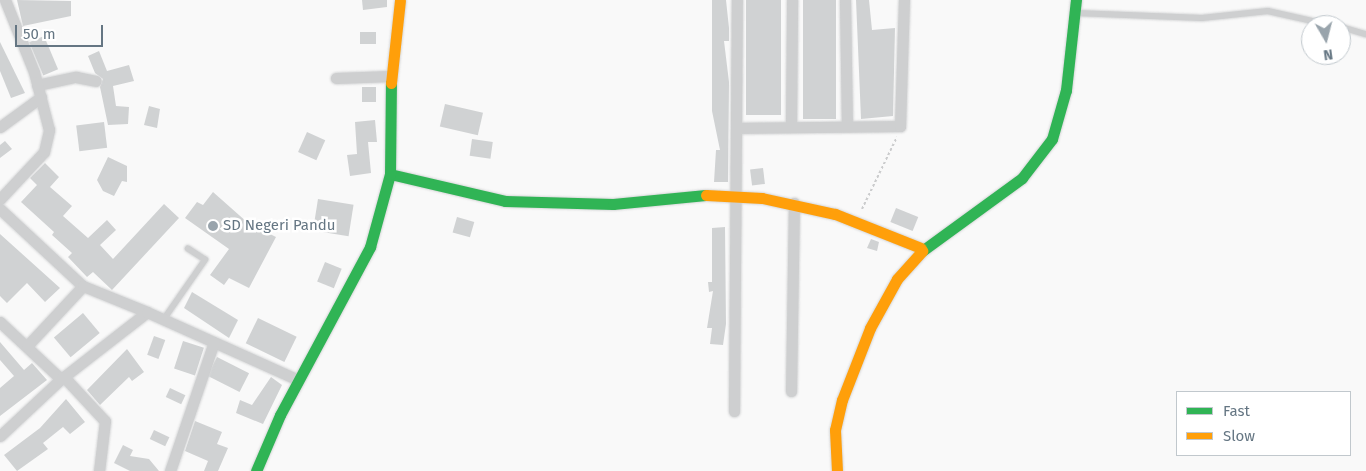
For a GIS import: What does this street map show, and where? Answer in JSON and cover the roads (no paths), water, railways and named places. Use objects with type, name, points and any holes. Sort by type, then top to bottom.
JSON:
[{"type":"main road","points":[[256,471],[298,380],[370,247],[390,174],[391,76],[400,0]]},
{"type":"main road","points":[[837,471],[835,430],[852,375],[889,293],[922,248],[1010,188],[1042,156],[1059,124],[1076,12],[1076,0]]},
{"type":"main road","points":[[390,174],[521,202],[613,204],[735,195],[794,203],[855,222],[922,248]]},
{"type":"street","points":[[0,199],[44,152],[48,130],[41,97],[5,0]]},
{"type":"street","points":[[734,411],[737,0]]},
{"type":"street","points":[[791,126],[792,0]]},
{"type":"street","points":[[845,0],[847,126]]},
{"type":"street","points":[[736,128],[900,126],[904,0]]},
{"type":"street","points":[[336,78],[391,76]]},
{"type":"street","points":[[37,85],[74,77],[96,81]]},
{"type":"street","points":[[0,127],[41,97]]},
{"type":"street","points":[[791,391],[794,203]]},
{"type":"street","points":[[0,209],[83,286],[164,319],[298,380]]},
{"type":"street","points":[[27,346],[83,286]]},
{"type":"street","points":[[0,436],[62,378],[147,312]]},
{"type":"street","points":[[0,322],[62,378],[105,421],[99,471]]},
{"type":"street","points":[[170,471],[214,342]]},
{"type":"lane","points":[[1076,12],[1202,18],[1268,11],[1301,18]]},
{"type":"lane","points":[[1351,30],[1366,34]]},
{"type":"lane","points":[[164,319],[205,260],[188,248]]},
{"type":"place","name":"SD Negeri Pandu","points":[[213,226]]}]
